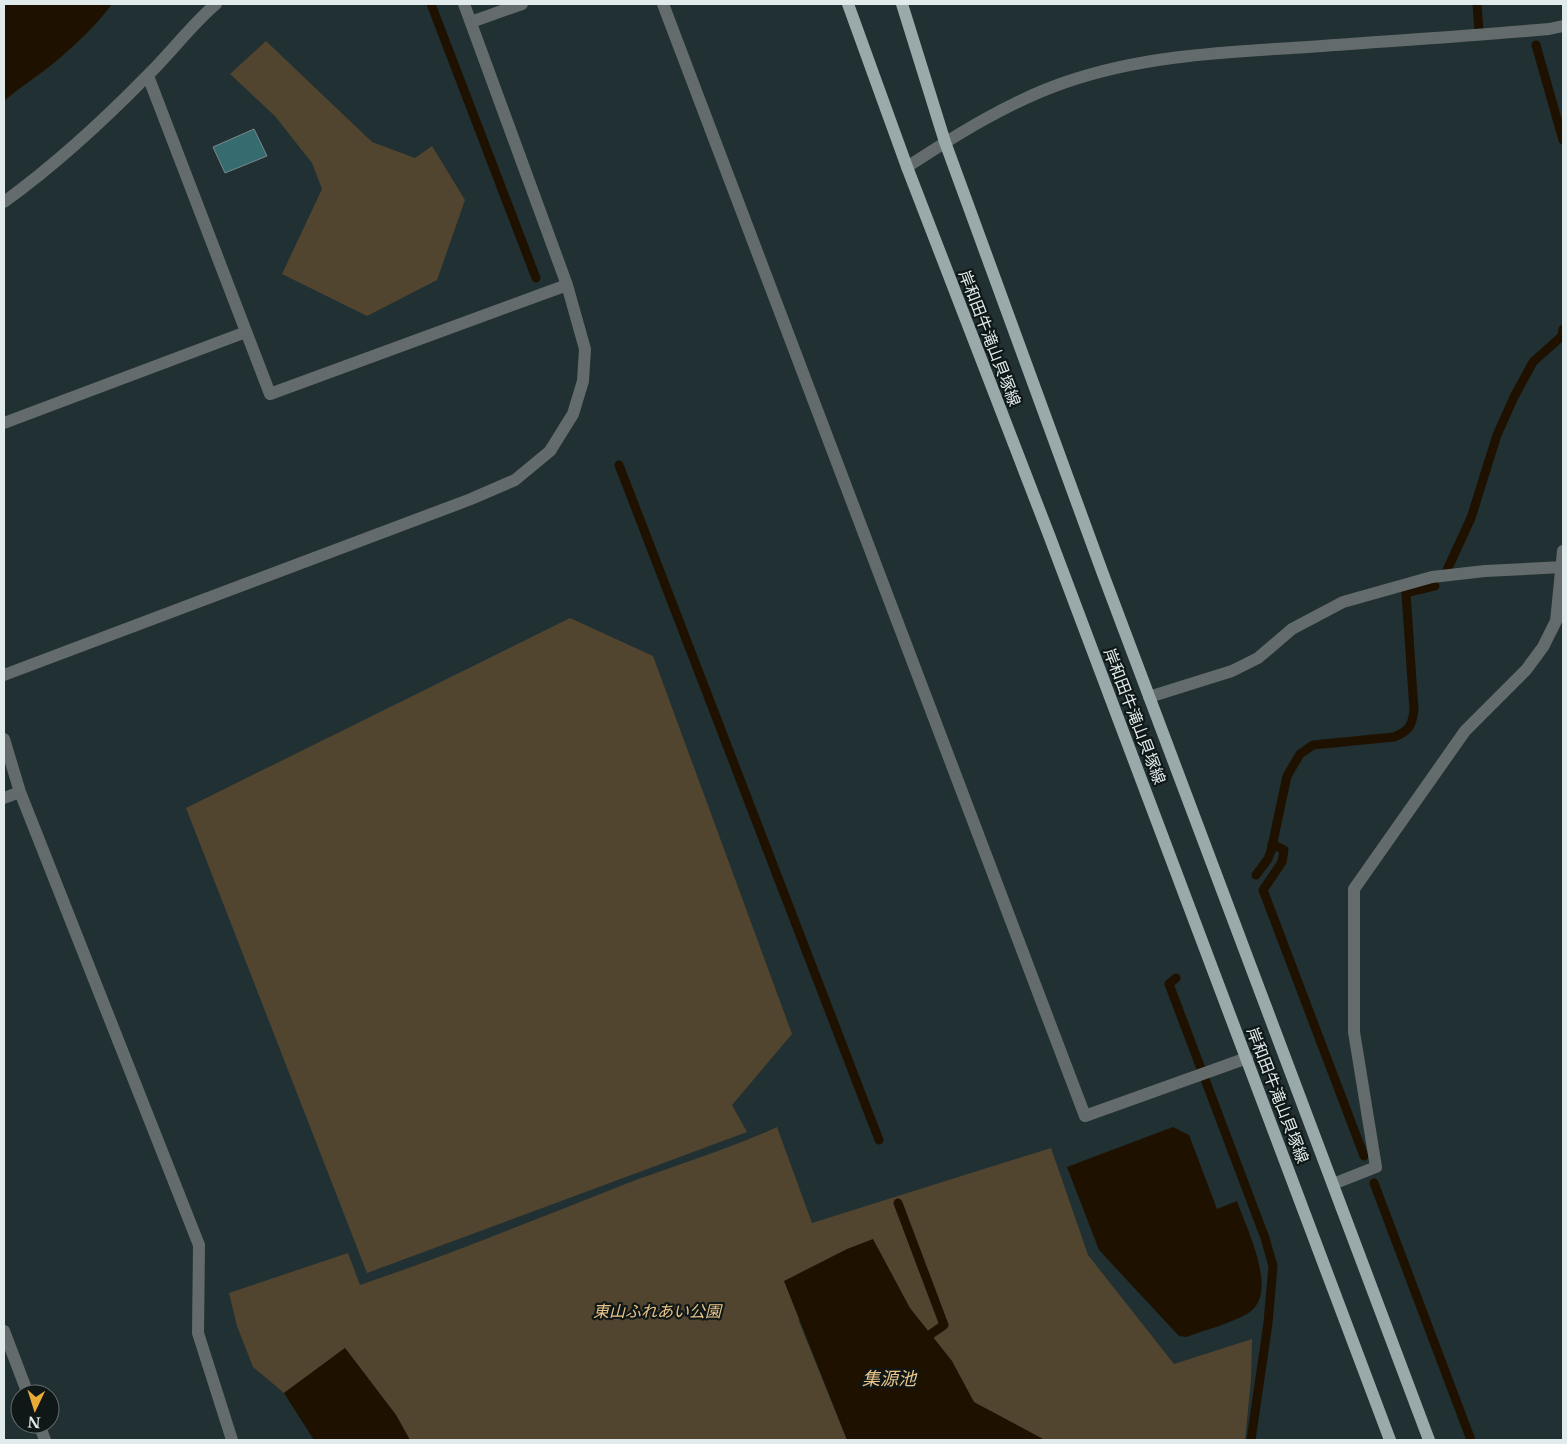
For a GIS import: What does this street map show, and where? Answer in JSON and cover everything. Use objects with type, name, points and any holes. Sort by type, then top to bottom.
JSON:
[{"type":"main road","name":"岸和田牛滝山貝塚線","points":[[848,4],[907,167],[1390,1440]]},
{"type":"main road","name":"岸和田牛滝山貝塚線","points":[[902,4],[945,142],[1149,697],[1429,1440]]},
{"type":"street","points":[[4,202],[25,187],[80,139],[148,76],[216,4]]},
{"type":"street","points":[[4,675],[471,499],[516,480],[550,451],[573,414],[583,381],[585,349],[567,285],[464,4]]},
{"type":"street","points":[[471,22],[522,4]]},
{"type":"street","points":[[663,4],[1085,1116],[1246,1058]]},
{"type":"street","points":[[907,167],[945,142],[1022,101],[1066,82],[1120,66],[1190,54],[1444,38],[1549,29],[1563,26]]},
{"type":"street","points":[[148,76],[270,394],[567,285]]},
{"type":"street","points":[[4,423],[246,332]]},
{"type":"street","points":[[1333,1184],[1376,1167],[1354,1032],[1354,889],[1465,731],[1526,670],[1543,647],[1556,621],[1563,551]]},
{"type":"street","points":[[1149,697],[1232,671],[1258,658],[1292,629],[1343,602],[1432,577],[1485,571],[1562,567]]},
{"type":"street","points":[[4,739],[20,792],[199,1246],[198,1334],[232,1440]]},
{"type":"street","points":[[4,798],[20,792]]},
{"type":"street","points":[[4,1331],[24,1384]]},
{"type":"green space","points":[[266,41],[372,142],[415,158],[432,146],[465,200],[437,280],[367,316],[282,274],[322,189],[312,163],[275,116],[230,74]]},
{"type":"green space","points":[[570,618],[653,656],[792,1034],[732,1105],[747,1132],[367,1273],[186,808]]},
{"type":"green space","name":"東山ふれあい公園","points":[[777,1127],[812,1223],[1051,1148],[1088,1255],[1174,1364],[1252,1339],[1251,1380],[1245,1440],[938,1440],[798,1319],[847,1440],[410,1440],[396,1415],[345,1348],[284,1393],[253,1367],[237,1326],[229,1293],[348,1253],[360,1285]]},
{"type":"water","points":[[4,4],[112,4],[92,28],[70,49],[4,101]]},
{"type":"water","points":[[1173,1127],[1189,1135],[1217,1209],[1237,1201],[1253,1244],[1261,1277],[1261,1292],[1257,1305],[1247,1314],[1225,1324],[1186,1337],[1179,1336],[1099,1250],[1067,1167]]},
{"type":"water","name":"集源池","points":[[873,1239],[910,1308],[952,1361],[974,1402],[1045,1440],[847,1440],[784,1281],[847,1249]]},
{"type":"water","points":[[345,1348],[396,1415],[410,1440],[314,1440],[284,1393]]},
{"type":"building","points":[[254,129],[267,156],[225,173],[213,147]]},
{"type":"waterway","points":[[431,4],[536,278]]},
{"type":"waterway","points":[[1477,4],[1479,31]]},
{"type":"waterway","points":[[1536,45],[1563,140]]},
{"type":"waterway","points":[[1447,570],[1471,518],[1497,435],[1514,397],[1533,362],[1562,336],[1563,329]]},
{"type":"waterway","points":[[619,465],[879,1140]]},
{"type":"waterway","points":[[1256,875],[1268,859],[1271,851],[1287,776],[1300,754],[1313,745],[1394,737],[1409,727],[1414,710],[1406,593],[1435,586]]},
{"type":"waterway","points":[[1272,844],[1284,850],[1282,862],[1263,890],[1364,1156]]},
{"type":"waterway","points":[[1176,978],[1169,984],[1265,1238],[1273,1266],[1268,1323],[1251,1440]]},
{"type":"waterway","points":[[1374,1183],[1471,1440]]},
{"type":"waterway","points":[[898,1203],[944,1325],[931,1334]]}]
